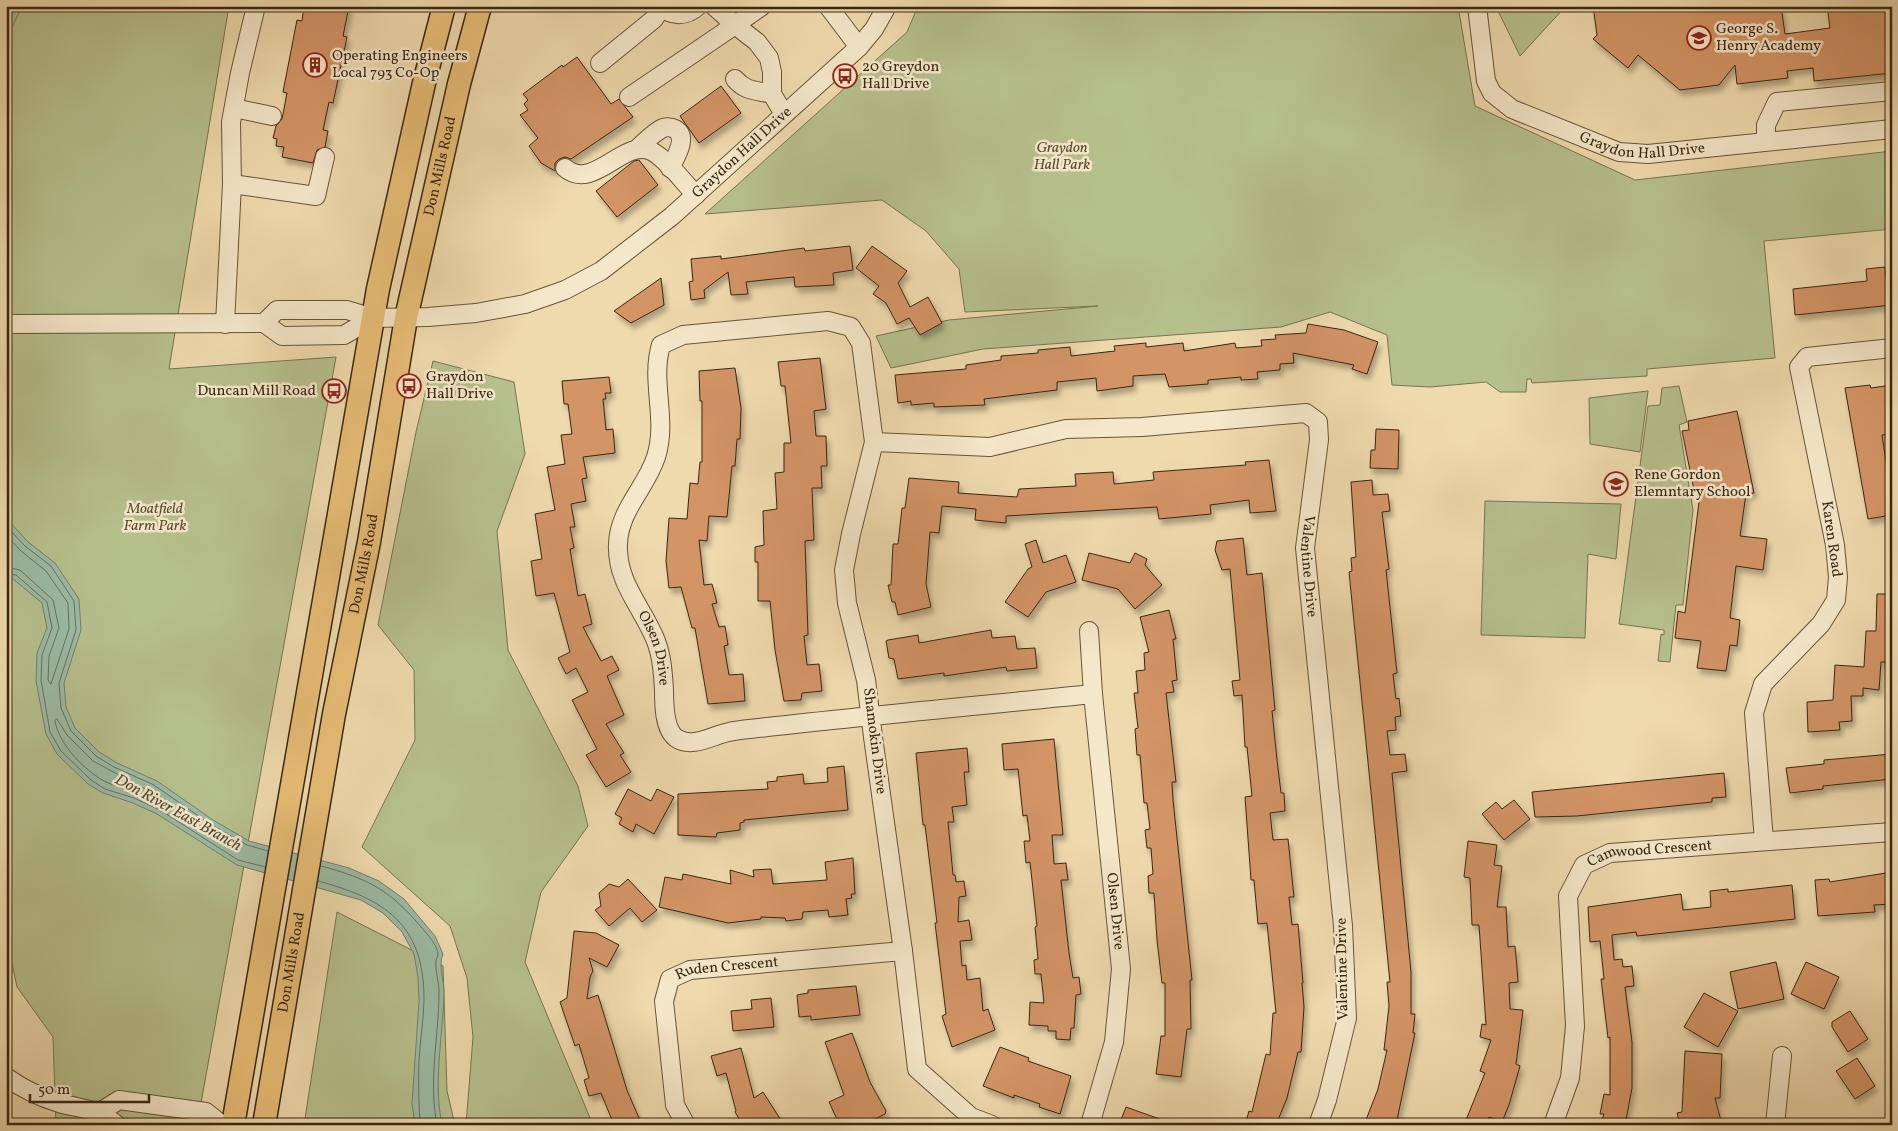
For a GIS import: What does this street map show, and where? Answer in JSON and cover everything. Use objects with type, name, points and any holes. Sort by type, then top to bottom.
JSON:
[{"type":"main road","name":"Don Mills Road","points":[[233,1125],[260,980],[373,318],[424,83],[444,6]]},
{"type":"main road","name":"Don Mills Road","points":[[264,1125],[334,714],[369,542],[406,318],[459,84],[480,6]]},
{"type":"street","points":[[225,324],[232,184],[231,122],[256,6]]},
{"type":"street","points":[[600,63],[654,19],[660,7],[672,14],[685,14],[698,6]]},
{"type":"street","points":[[714,6],[757,42],[769,58],[772,72],[772,94],[784,114]]},
{"type":"street","points":[[629,97],[762,6]]},
{"type":"street","points":[[828,6],[859,46]]},
{"type":"street","name":"Graydon Hall Drive","points":[[406,318],[476,313],[524,304],[565,290],[601,271],[672,216],[859,46],[874,29],[888,6]]},
{"type":"street","name":"Graydon Hall Drive","points":[[1477,6],[1486,81],[1492,93],[1512,109],[1619,152],[1648,154],[1766,140],[1892,129]]},
{"type":"street","points":[[735,79],[742,87],[751,91],[772,94]]},
{"type":"street","points":[[1766,140],[1766,124],[1777,102],[1892,90]]},
{"type":"street","points":[[234,108],[272,116]]},
{"type":"street","points":[[565,168],[569,172],[580,173],[598,170],[638,148],[663,128],[670,127],[677,130],[681,136],[681,145],[670,168]]},
{"type":"street","points":[[638,148],[652,151],[696,195]]},
{"type":"street","points":[[232,184],[316,196],[325,157]]},
{"type":"street","points":[[264,323],[277,310],[347,310],[373,318],[406,318]]},
{"type":"street","points":[[6,324],[264,323],[282,336],[344,335],[373,318]]},
{"type":"street","name":"Olsen Drive","points":[[851,327],[828,321],[684,336],[662,345],[657,359],[662,431],[656,458],[630,501],[621,524],[618,562],[629,592],[656,641],[662,666],[667,718],[670,729],[676,738],[688,742],[701,741],[729,732],[1093,694]]},
{"type":"street","name":"Shamokin Drive","points":[[851,327],[861,343],[874,442],[844,570],[847,603],[866,680],[917,1068],[971,1117],[992,1125]]},
{"type":"street","name":"Karen Road","points":[[1764,842],[1754,714],[1763,684],[1821,624],[1836,600],[1838,577],[1835,545],[1799,367],[1807,357],[1892,348]]},
{"type":"street","name":"Valentine Drive","points":[[874,442],[990,447],[1066,429],[1142,427],[1306,413],[1318,422],[1319,440],[1305,548],[1343,926],[1346,1018],[1327,1100],[1318,1125]]},
{"type":"street","name":"Olsen Drive","points":[[1089,631],[1093,694],[1121,969],[1114,1042],[1090,1125]]},
{"type":"street","name":"Camwood Crescent","points":[[1554,1125],[1570,1078],[1575,1026],[1568,896],[1584,865],[1610,853],[1892,832]]},
{"type":"street","name":"Ruden Crescent","points":[[686,1125],[675,1104],[664,1001],[670,979],[690,970],[903,951]]},
{"type":"street","points":[[1775,1125],[1782,1056]]},
{"type":"street","points":[[6,1077],[23,1089],[40,1097],[100,1112],[117,1125]]},
{"type":"street","points":[[100,1112],[118,1100],[206,1112],[222,1125]]},
{"type":"green space","name":"Moatfield Farm Park","points":[[6,6],[229,6],[169,369],[336,357],[197,1125],[56,1125],[53,1037],[17,987],[6,934]]},
{"type":"green space","name":"Graydon Hall Park","points":[[918,6],[1458,6],[1475,106],[1635,180],[1892,151],[1892,229],[1764,241],[1775,358],[1647,369],[1647,376],[1532,383],[1531,379],[1527,379],[1526,392],[1500,392],[1486,382],[1430,387],[1392,385],[1387,335],[1330,312],[1281,327],[983,349],[891,368],[876,336],[949,320],[1098,306],[965,312],[959,269],[926,231],[882,200],[705,214],[907,32]]},
{"type":"green space","points":[[1501,6],[1566,6],[1520,56],[1499,13]]},
{"type":"green space","points":[[433,361],[514,382],[525,454],[497,531],[508,650],[578,786],[588,826],[541,892],[525,962],[593,1125],[466,1125],[473,1037],[467,978],[450,926],[362,847],[415,740],[414,670],[378,625],[416,432]]},
{"type":"green space","points":[[1679,386],[1687,422],[1679,425],[1693,510],[1683,605],[1676,605],[1670,662],[1658,661],[1661,634],[1664,635],[1664,630],[1619,624],[1648,406],[1660,405],[1662,388]]},
{"type":"green space","points":[[1648,391],[1640,452],[1590,444],[1589,398]]},
{"type":"green space","points":[[1485,501],[1621,504],[1616,559],[1588,554],[1585,638],[1481,635]]},
{"type":"green space","points":[[337,912],[443,966],[447,1091],[455,1125],[304,1125]]},
{"type":"water","points":[[12,6],[22,6],[6,41],[6,17]]},
{"type":"water","name":"Don River East Branch","points":[[6,518],[28,542],[55,563],[79,599],[81,630],[64,683],[66,707],[75,728],[99,752],[117,763],[157,781],[213,820],[249,841],[349,868],[379,881],[404,899],[435,936],[443,954],[441,968],[444,992],[438,1075],[439,1108],[442,1125],[415,1125],[412,1104],[419,1001],[418,977],[414,954],[402,932],[383,913],[361,900],[237,865],[157,814],[133,803],[103,793],[88,784],[57,754],[46,734],[36,681],[37,653],[47,628],[42,603],[13,579],[6,578]]},
{"type":"building","name":"Operating Engineers Local 793 Co-Op","points":[[304,6],[349,6],[343,36],[347,37],[333,103],[329,102],[323,130],[328,131],[325,147],[317,150],[313,163],[282,157],[284,147],[276,146],[277,139],[273,138],[276,126],[282,119],[287,93],[283,92],[297,20],[302,21]]},
{"type":"building","points":[[1593,6],[1781,6],[1785,34],[1830,28],[1827,6],[1892,6],[1892,73],[1814,81],[1813,68],[1787,71],[1788,78],[1737,84],[1735,65],[1719,85],[1680,90],[1638,55],[1628,68],[1593,39],[1597,35]]},
{"type":"building","points":[[577,57],[611,104],[619,99],[633,117],[571,159],[565,157],[559,159],[555,163],[555,171],[541,163],[529,146],[538,138],[520,115],[528,110],[524,104],[528,100],[523,94],[562,65],[563,67]]},
{"type":"building","points":[[721,86],[741,113],[699,143],[680,116]]},
{"type":"building","points":[[639,160],[658,185],[617,217],[596,191],[634,161]]},
{"type":"building","points":[[850,246],[853,270],[833,273],[834,285],[795,287],[794,277],[773,279],[746,282],[748,294],[731,295],[728,272],[704,290],[705,298],[691,300],[689,282],[693,281],[691,259],[721,256],[721,259],[804,248],[805,251]]},
{"type":"building","points":[[872,246],[907,271],[898,283],[910,307],[928,297],[942,323],[920,335],[909,318],[897,324],[886,303],[873,294],[879,286],[856,268]]},
{"type":"building","points":[[1885,267],[1887,287],[1892,287],[1892,305],[1795,315],[1793,289],[1867,281],[1866,269]]},
{"type":"building","points":[[661,278],[664,305],[631,323],[614,311]]},
{"type":"building","points":[[1308,324],[1344,330],[1378,342],[1367,374],[1352,369],[1354,365],[1293,353],[1294,363],[1280,364],[1280,370],[1257,372],[1258,379],[1241,380],[1241,377],[1208,380],[1208,384],[1169,387],[1165,374],[1133,376],[1133,386],[1097,391],[1096,378],[1057,382],[1057,390],[984,399],[985,405],[934,407],[934,403],[911,405],[911,401],[898,403],[895,375],[966,369],[966,365],[1001,360],[1001,356],[1038,353],[1038,350],[1070,347],[1071,356],[1115,351],[1114,346],[1146,343],[1146,347],[1183,343],[1184,351],[1235,343],[1236,348],[1262,346],[1261,340],[1276,339],[1275,335],[1306,333]]},
{"type":"building","points":[[820,358],[826,409],[814,411],[816,436],[826,436],[827,466],[821,466],[822,488],[812,488],[814,540],[805,541],[808,635],[804,636],[807,665],[819,664],[822,691],[802,693],[801,700],[784,701],[775,650],[770,601],[758,601],[758,562],[755,562],[755,547],[764,545],[763,511],[777,509],[775,473],[784,472],[784,443],[791,443],[785,386],[781,386],[778,362]]},
{"type":"building","points":[[735,368],[741,408],[740,439],[737,439],[735,466],[732,466],[727,517],[709,516],[707,541],[699,540],[704,585],[712,584],[717,603],[712,604],[719,627],[725,626],[728,645],[724,646],[729,675],[743,674],[745,701],[708,704],[695,628],[692,628],[681,587],[669,588],[666,561],[669,518],[687,519],[690,483],[698,484],[700,462],[702,462],[702,401],[700,401],[699,371]]},
{"type":"building","points":[[609,377],[611,393],[605,393],[606,399],[603,399],[606,430],[613,429],[615,453],[583,457],[587,478],[582,479],[586,501],[571,504],[575,527],[570,527],[574,548],[570,549],[578,596],[585,594],[592,624],[583,627],[601,661],[612,656],[619,670],[607,676],[624,715],[606,724],[624,753],[620,755],[631,772],[606,787],[586,755],[597,749],[572,700],[588,692],[576,668],[566,674],[558,658],[570,652],[554,593],[536,596],[531,561],[542,559],[535,514],[555,510],[547,467],[565,464],[561,435],[572,434],[568,404],[564,404],[562,381]]},
{"type":"building","points":[[1870,385],[1871,388],[1892,385],[1892,434],[1882,435],[1887,469],[1892,469],[1892,515],[1868,519],[1845,388]]},
{"type":"building","points":[[1737,411],[1754,493],[1746,494],[1740,536],[1767,539],[1763,570],[1736,566],[1730,618],[1740,620],[1737,646],[1730,645],[1726,671],[1697,668],[1701,641],[1675,638],[1678,611],[1685,613],[1700,494],[1695,495],[1682,431],[1689,430],[1688,421]]},
{"type":"building","points":[[1376,429],[1399,430],[1398,469],[1370,468],[1371,450],[1375,450]]},
{"type":"building","points":[[1269,460],[1276,511],[1250,513],[1249,500],[1210,505],[1211,514],[1159,519],[1157,507],[1006,516],[1006,523],[975,520],[976,509],[942,506],[939,533],[930,532],[926,584],[931,607],[898,615],[895,602],[892,602],[888,585],[891,585],[893,544],[898,544],[902,508],[905,508],[909,478],[959,482],[958,493],[1017,497],[1019,489],[1076,486],[1075,474],[1113,472],[1114,484],[1154,480],[1153,472],[1246,465],[1245,462]]},
{"type":"building","points":[[1372,480],[1373,495],[1388,494],[1390,511],[1382,512],[1389,569],[1386,570],[1397,673],[1393,674],[1396,699],[1399,698],[1401,716],[1395,717],[1396,730],[1387,731],[1390,755],[1405,754],[1407,771],[1392,773],[1411,972],[1411,1014],[1415,1014],[1413,1033],[1415,1033],[1396,1125],[1364,1125],[1378,1089],[1387,1050],[1384,1050],[1389,1006],[1387,982],[1390,982],[1349,572],[1352,571],[1351,558],[1356,557],[1351,482]]},
{"type":"building","points":[[1243,538],[1247,575],[1262,573],[1275,710],[1272,711],[1281,793],[1284,793],[1285,811],[1270,813],[1273,840],[1288,839],[1294,897],[1289,897],[1292,925],[1298,924],[1303,983],[1304,1007],[1301,1052],[1298,1052],[1287,1098],[1278,1120],[1284,1121],[1283,1125],[1245,1125],[1249,1111],[1252,1112],[1266,1054],[1270,1055],[1273,1013],[1276,1013],[1267,923],[1258,924],[1254,880],[1251,880],[1245,797],[1252,796],[1247,747],[1245,747],[1242,695],[1234,696],[1232,681],[1240,680],[1230,569],[1222,570],[1215,550],[1217,541]]},
{"type":"building","points":[[1036,540],[1043,563],[1066,555],[1076,582],[1046,592],[1028,617],[1005,602],[1028,569],[1032,567],[1025,544]]},
{"type":"building","points":[[1089,553],[1130,563],[1135,553],[1147,559],[1145,565],[1162,585],[1135,609],[1118,589],[1082,580]]},
{"type":"building","points":[[1877,594],[1892,594],[1891,662],[1881,662],[1879,690],[1863,688],[1863,696],[1851,696],[1852,721],[1839,722],[1840,730],[1808,732],[1807,702],[1833,700],[1835,665],[1864,667],[1866,631],[1876,631]]},
{"type":"building","points":[[1169,610],[1176,639],[1173,639],[1177,680],[1172,681],[1174,692],[1166,693],[1176,782],[1172,782],[1173,800],[1192,980],[1190,980],[1191,1029],[1187,1029],[1181,1077],[1156,1074],[1161,1036],[1165,1036],[1165,983],[1162,983],[1154,893],[1149,893],[1148,876],[1153,874],[1151,848],[1147,848],[1145,830],[1150,829],[1147,803],[1144,803],[1140,755],[1137,755],[1135,729],[1138,728],[1134,693],[1138,693],[1136,671],[1145,670],[1144,653],[1149,652],[1140,617]]},
{"type":"building","points":[[991,630],[992,638],[1015,636],[1017,649],[1035,648],[1037,668],[1007,671],[1006,667],[944,676],[944,673],[898,679],[894,659],[889,658],[886,641],[888,640],[918,635],[919,643]]},
{"type":"building","points":[[1054,739],[1063,835],[1052,835],[1054,864],[1066,863],[1068,880],[1061,880],[1069,953],[1073,978],[1079,977],[1081,994],[1076,995],[1074,1028],[1071,1028],[1070,1040],[1056,1039],[1056,1031],[1048,1031],[1048,1026],[1029,1025],[1030,1002],[1044,1003],[1041,974],[1035,974],[1034,960],[1038,959],[1035,927],[1037,926],[1030,862],[1026,863],[1024,841],[1030,841],[1027,815],[1023,816],[1018,769],[1004,770],[1002,744]]},
{"type":"building","points":[[967,748],[969,772],[964,772],[967,805],[952,807],[954,822],[948,822],[953,875],[955,875],[956,882],[964,881],[966,896],[959,897],[958,922],[969,920],[972,940],[960,941],[962,966],[966,965],[967,980],[980,978],[983,1011],[988,1009],[995,1030],[952,1047],[942,1016],[946,1014],[916,753]]},
{"type":"building","points":[[1892,754],[1892,779],[1823,786],[1823,789],[1790,793],[1786,768],[1824,764],[1824,760]]},
{"type":"building","points":[[844,766],[848,810],[744,820],[744,822],[740,823],[740,830],[717,833],[716,837],[678,835],[678,794],[768,789],[767,782],[777,781],[777,777],[803,774],[804,784],[828,782],[827,768]]},
{"type":"building","points":[[1724,773],[1726,797],[1712,798],[1712,802],[1577,816],[1535,817],[1532,792]]},
{"type":"building","points":[[628,789],[651,801],[657,789],[674,797],[654,834],[636,824],[633,832],[619,824],[622,818],[615,814]]},
{"type":"building","points":[[1514,800],[1530,819],[1504,840],[1482,814],[1496,802],[1502,809]]},
{"type":"building","points":[[1468,841],[1497,845],[1494,865],[1502,866],[1497,907],[1506,907],[1508,947],[1515,946],[1517,967],[1518,982],[1509,983],[1510,1009],[1523,1010],[1516,1064],[1520,1066],[1509,1105],[1502,1122],[1489,1117],[1486,1125],[1464,1125],[1485,1073],[1480,1071],[1491,1040],[1480,1037],[1482,1024],[1486,1025],[1479,925],[1472,925],[1470,878],[1464,877]]},
{"type":"building","points":[[853,858],[855,894],[851,894],[852,898],[846,899],[848,915],[829,917],[828,910],[803,912],[802,919],[786,921],[785,918],[761,917],[761,919],[728,923],[659,907],[665,877],[682,880],[683,874],[731,884],[730,870],[754,877],[753,870],[771,869],[773,884],[827,880],[825,862]]},
{"type":"building","points":[[1892,872],[1892,904],[1874,905],[1875,912],[1818,916],[1815,880],[1829,879],[1830,882]]},
{"type":"building","points":[[628,879],[657,910],[642,922],[630,908],[609,926],[595,910],[601,906],[599,893],[609,884],[619,887]]},
{"type":"building","points":[[1792,885],[1795,919],[1637,936],[1636,932],[1612,935],[1614,960],[1622,959],[1623,967],[1632,966],[1634,986],[1625,987],[1632,1042],[1632,1088],[1625,1125],[1600,1125],[1604,1114],[1600,1114],[1604,1094],[1610,1095],[1610,1037],[1608,1038],[1601,979],[1604,979],[1600,941],[1590,942],[1588,907],[1681,894],[1683,910],[1711,907],[1710,891],[1728,889],[1728,892]]},
{"type":"building","points":[[574,931],[596,933],[619,945],[607,967],[589,958],[593,971],[590,977],[587,999],[598,995],[627,1090],[642,1125],[614,1125],[601,1093],[589,1096],[584,1080],[589,1078],[579,1044],[575,1046],[560,1002],[567,998]]},
{"type":"building","points":[[1776,962],[1784,999],[1738,1009],[1730,972]]},
{"type":"building","points":[[1806,962],[1839,977],[1824,1009],[1791,994]]},
{"type":"building","points":[[856,986],[860,1015],[811,1020],[811,1016],[799,1017],[797,995],[808,993],[808,990]]},
{"type":"building","points":[[1704,993],[1738,1011],[1718,1047],[1684,1027]]},
{"type":"building","points":[[771,998],[774,1027],[733,1031],[731,1011],[752,1009],[751,1000]]},
{"type":"building","points":[[1850,1011],[1868,1039],[1848,1052],[1832,1027],[1832,1022]]},
{"type":"building","points":[[852,1033],[870,1082],[886,1111],[885,1114],[863,1125],[846,1125],[836,1117],[829,1102],[844,1095],[825,1042]]},
{"type":"building","points":[[1000,1047],[1029,1058],[1028,1061],[1071,1076],[1060,1114],[1039,1107],[1040,1104],[1014,1095],[1014,1098],[983,1086]]},
{"type":"building","points":[[741,1048],[754,1098],[763,1092],[784,1125],[743,1125],[735,1112],[726,1073],[717,1076],[711,1056]]},
{"type":"building","points":[[1685,1051],[1722,1054],[1720,1098],[1715,1098],[1722,1125],[1680,1125],[1677,1113],[1682,1112]]},
{"type":"building","points":[[1857,1058],[1875,1086],[1855,1099],[1836,1071]]},
{"type":"building","points":[[1126,1107],[1171,1123],[1171,1125],[1119,1125]]},
{"type":"place","name":"George S. Henry Academy","points":[[1699,38]]},
{"type":"place","name":"Operating Engineers Local 793 Co-Op","points":[[315,65]]},
{"type":"place","name":"20 Greydon Hall Drive","points":[[845,76]]},
{"type":"place","name":"Graydon Hall Drive","points":[[409,386]]},
{"type":"place","name":"Duncan Mill Road","points":[[334,391]]},
{"type":"place","name":"Rene Gordon Elemntary School","points":[[1616,484]]}]
